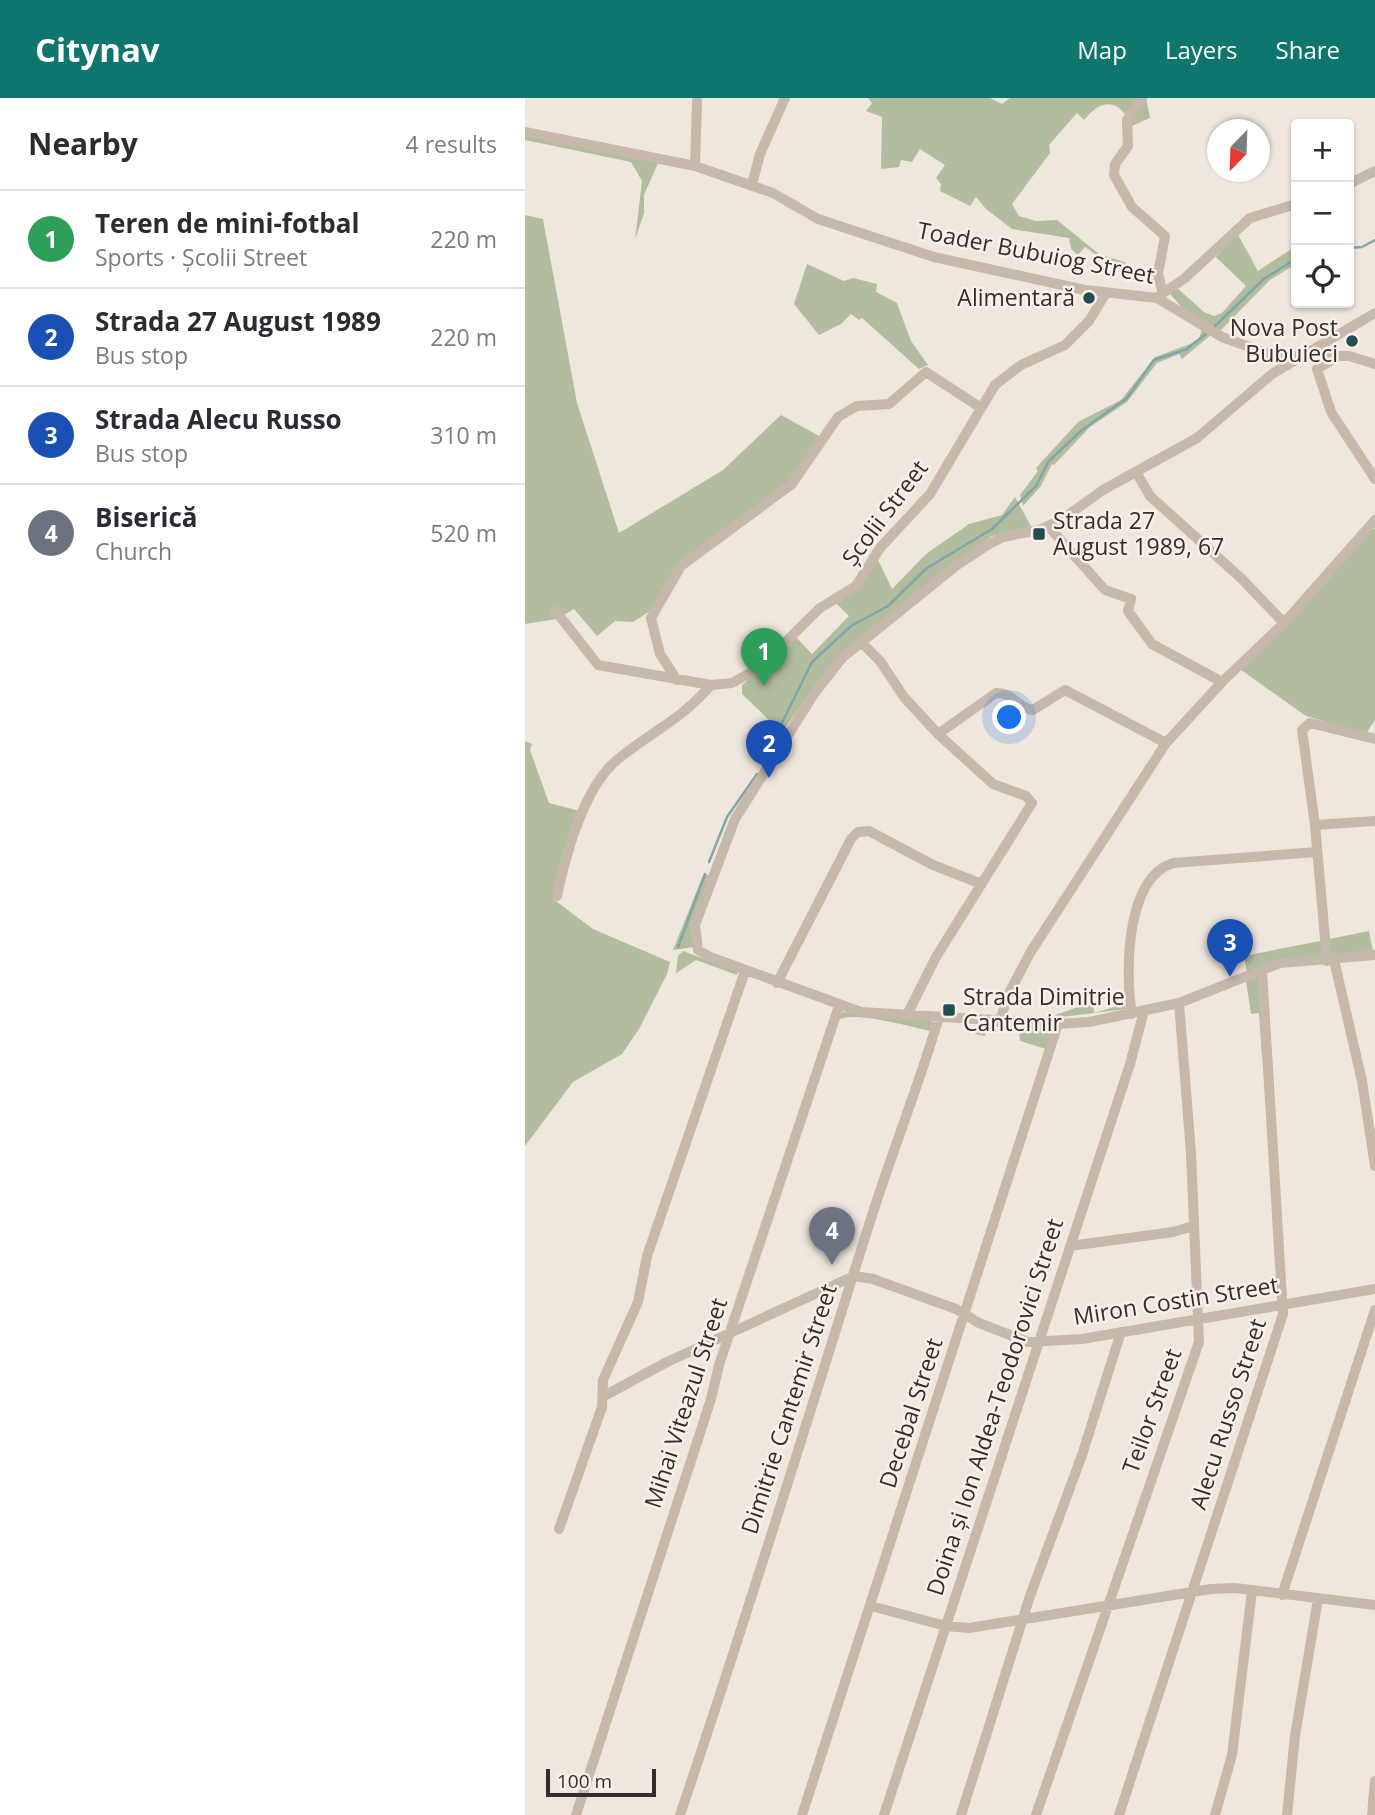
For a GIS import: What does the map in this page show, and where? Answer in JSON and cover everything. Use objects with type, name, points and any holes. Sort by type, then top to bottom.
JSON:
[{"type":"street","points":[[752,184],[760,154],[785,98]]},
{"type":"street","points":[[1142,98],[1127,120],[1128,146],[1115,164],[1114,175],[1132,207],[1165,236],[1158,274],[1160,296]]},
{"type":"street","points":[[695,166],[697,101]]},
{"type":"street","name":"Toader Bubuiog Street","points":[[525,132],[695,166],[752,184],[818,219],[886,243],[968,265],[1106,293],[1160,296],[1221,337],[1274,356],[1339,356],[1375,364]]},
{"type":"street","points":[[1353,182],[1375,171]]},
{"type":"street","points":[[1160,296],[1185,278],[1250,218],[1291,206]]},
{"type":"street","name":"Școlii Street","points":[[711,685],[732,683],[759,668],[820,608],[856,586],[880,548],[930,494],[981,408],[1004,376],[1065,345],[1089,321],[1106,293]]},
{"type":"street","points":[[1375,313],[1265,379],[1197,438],[1103,490],[1048,526],[989,544],[957,565],[843,657],[814,694],[735,819],[695,925],[698,950],[745,971],[860,1012],[1058,1024],[1144,1012],[1179,1003],[1289,961],[1330,961],[1375,956]]},
{"type":"street","points":[[1339,356],[1318,368],[1317,375],[1331,412],[1375,479]]},
{"type":"street","points":[[677,680],[660,654],[651,618],[681,566],[792,484],[838,417],[857,406],[889,404],[926,372],[981,408]]},
{"type":"street","points":[[1136,472],[1150,496],[1242,579],[1284,624]]},
{"type":"street","points":[[1000,1020],[1007,996],[1030,953],[1166,743],[1222,682],[1284,624],[1375,520]]},
{"type":"street","points":[[1048,526],[1105,590],[1131,598],[1128,611],[1152,644],[1222,682]]},
{"type":"street","points":[[555,610],[598,665],[711,685]]},
{"type":"street","points":[[861,642],[880,661],[904,697],[937,734],[993,784],[1026,796],[1033,803],[979,883],[936,957],[907,1015]]},
{"type":"street","points":[[557,897],[565,858],[592,792],[604,774],[618,759],[688,710],[711,685]]},
{"type":"street","points":[[937,734],[996,693],[1010,696],[1027,709],[1033,710],[1065,690],[1166,743]]},
{"type":"street","points":[[1375,738],[1325,725],[1305,724],[1302,730],[1330,961],[1362,1082],[1375,1166]]},
{"type":"street","points":[[1315,825],[1375,821]]},
{"type":"street","points":[[777,983],[851,839],[863,831],[933,865],[979,883]]},
{"type":"street","points":[[1132,1014],[1127,981],[1132,928],[1146,890],[1162,870],[1173,863],[1317,852]]},
{"type":"street","name":"Alecu Russo Street","points":[[1119,1815],[1280,1326],[1284,1304],[1262,970]]},
{"type":"street","points":[[559,1529],[604,1396],[603,1380],[638,1301],[647,1256],[745,971]]},
{"type":"street","name":"Teilor Street","points":[[1036,1815],[1199,1342],[1191,1153],[1179,1003]]},
{"type":"street","name":"Mihai Viteazul Street","points":[[576,1815],[839,1006]]},
{"type":"street","name":"Doina și Ion Aldea-Teodorovici Street","points":[[884,1815],[1144,1012]]},
{"type":"street","name":"Dimitrie Cantemir Street","points":[[680,1815],[809,1423],[854,1276],[919,1088],[939,1017]]},
{"type":"street","name":"Decebal Street","points":[[802,1815],[1058,1024]]},
{"type":"street","points":[[1070,1247],[1173,1233],[1193,1226]]},
{"type":"street","points":[[604,1396],[732,1332],[854,1276]]},
{"type":"street","name":"Miron Costin Street","points":[[854,1276],[873,1279],[965,1315],[1000,1332],[1038,1343],[1121,1332],[1375,1289]]},
{"type":"street","points":[[1282,1595],[1375,1310]]},
{"type":"street","points":[[961,1815],[1121,1332]]},
{"type":"street","points":[[871,1606],[946,1626],[969,1628],[1211,1589],[1375,1605]]},
{"type":"street","points":[[1215,1815],[1232,1755],[1252,1591]]},
{"type":"street","points":[[1287,1815],[1296,1736],[1318,1599]]},
{"type":"street","points":[[1372,1815],[1375,1781]]},
{"type":"green space","points":[[868,98],[990,98],[1002,104],[1010,98],[1146,98],[1150,118],[1132,126],[1122,110],[1110,104],[1097,108],[1084,120],[1077,113],[1049,145],[1050,153],[1012,204],[1019,216],[1036,221],[1057,220],[1099,254],[1124,262],[1150,280],[1149,283],[1102,259],[1085,247],[1078,255],[1071,249],[1069,238],[1012,229],[986,209],[976,197],[970,206],[940,191],[941,184],[936,178],[945,165],[920,149],[912,162],[901,160],[899,167],[881,169],[882,117],[866,111],[872,103]]},
{"type":"green space","points":[[525,136],[658,163],[644,195],[644,213],[635,240],[642,181],[631,162],[525,140]]},
{"type":"green space","points":[[525,215],[543,219],[577,403],[619,533],[723,470],[781,415],[819,436],[797,475],[679,563],[653,609],[633,622],[615,621],[597,636],[574,609],[557,619],[525,624]]},
{"type":"green space","points":[[1237,233],[1258,271],[1291,249],[1291,267],[1270,280],[1220,331],[1185,311],[1170,294],[1177,288],[1204,312],[1214,316],[1222,313],[1246,286],[1216,257]]},
{"type":"green space","points":[[807,264],[844,281],[853,278],[877,284],[876,292],[897,303],[911,341],[928,365],[919,369],[862,318],[859,320],[851,314],[841,324],[819,335],[794,304]]},
{"type":"green space","points":[[1202,330],[1211,335],[1182,359],[1179,354],[1157,363],[1127,402],[1090,427],[1054,465],[1052,464],[1041,486],[1023,506],[1020,495],[1038,471],[1036,468],[1078,422],[1121,400],[1155,357],[1190,344],[1199,338]]},
{"type":"green space","points":[[1015,497],[1032,528],[992,536],[965,555],[813,688],[786,727],[776,727],[742,694],[742,685],[781,651],[794,635],[812,654],[849,616],[835,602],[878,560],[892,589],[926,554],[969,524],[1002,515]]},
{"type":"green space","points":[[1372,528],[1375,529],[1375,720],[1366,734],[1306,716],[1241,670]]},
{"type":"green space","points":[[525,741],[532,744],[530,750],[549,803],[580,811],[553,899],[593,929],[670,962],[667,974],[639,1029],[622,1054],[573,1082],[525,1146]]},
{"type":"green space","points":[[704,873],[709,876],[694,947],[673,950]]},
{"type":"green space","points":[[1369,931],[1373,951],[1331,956],[1329,939]]},
{"type":"green space","points":[[1323,937],[1323,954],[1247,972],[1244,956],[1320,941]]},
{"type":"green space","points":[[683,951],[738,972],[737,975],[696,960],[676,973],[678,956]]},
{"type":"green space","points":[[1259,977],[1266,1058],[1262,1058],[1259,1013],[1251,1014],[1246,981]]},
{"type":"green space","points":[[1093,1002],[1094,1013],[1054,1018],[1055,1015]]},
{"type":"green space","points":[[1124,1004],[1126,1009],[1094,1013]]},
{"type":"green space","points":[[843,1012],[932,1021],[931,1031],[869,1018],[845,1017],[837,1020]]},
{"type":"green space","points":[[945,1022],[1050,1028],[1052,1032],[1046,1049],[1020,1041],[1019,1029],[987,1026],[985,1036],[975,1034],[977,1024]]},
{"type":"waterway","points":[[1354,248],[1362,247],[1375,240]]},
{"type":"waterway","points":[[1215,326],[1265,278],[1291,262]]},
{"type":"waterway","points":[[782,723],[812,662],[851,626],[888,606],[927,568],[992,529],[1036,486],[1049,461],[1082,430],[1127,398],[1154,360],[1187,349],[1206,334]]},
{"type":"waterway","points":[[770,753],[779,736]]},
{"type":"waterway","points":[[709,862],[727,817],[757,774]]},
{"type":"waterway","points":[[678,947],[705,874]]},
{"type":"place","name":"Alimentară","points":[[1089,298]]},
{"type":"place","name":"Nova Post Bubuieci","points":[[1352,341]]},
{"type":"place","name":"Strada 27 August 1989, 67","points":[[1039,534]]},
{"type":"place","name":"Teren de mini-fotbal","points":[[764,686]]},
{"type":"place","name":"Strada 27 August 1989","points":[[769,778]]},
{"type":"place","name":"Strada Alecu Russo","points":[[1230,977]]},
{"type":"place","name":"Strada Dimitrie Cantemir","points":[[949,1010]]},
{"type":"place","name":"Biserică","points":[[832,1265]]}]
